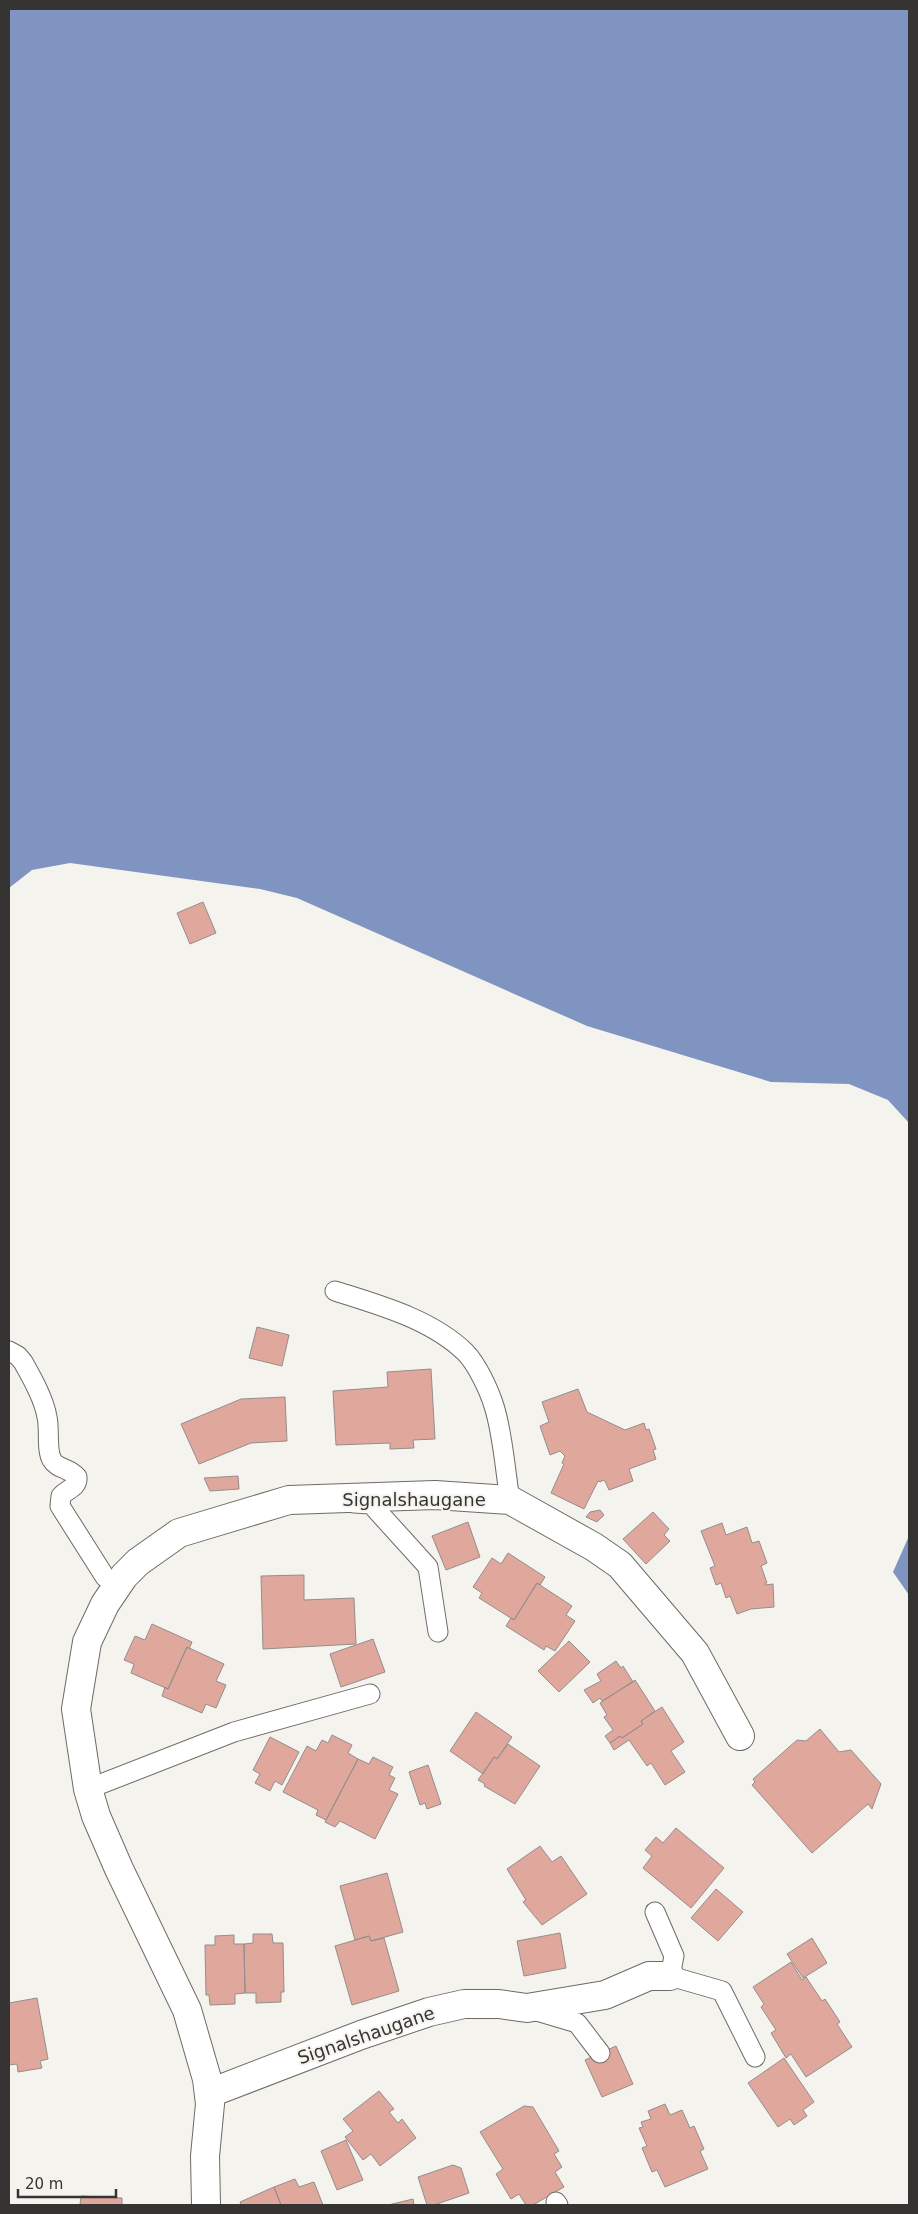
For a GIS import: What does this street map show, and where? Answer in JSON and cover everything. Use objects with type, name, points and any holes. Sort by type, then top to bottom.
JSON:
[{"type":"street","name":"Signalshaugane","points":[[206,2205],[205,2156],[210,2093],[187,2010],[119,1869],[96,1816],[88,1789],[76,1709],[87,1642],[105,1604],[118,1585],[138,1562],[179,1533],[289,1500],[435,1495],[510,1500],[594,1547],[620,1565],[695,1653],[740,1736]]},
{"type":"street","name":"Signalshaugane","points":[[210,2093],[361,2034],[429,2012],[464,2004],[499,2004],[527,2008],[604,1995],[648,1976],[670,1976]]},
{"type":"lane","name":"Signalshaugane","points":[[335,1291],[376,1304],[432,1328],[466,1353],[489,1390],[495,1408],[510,1500]]},
{"type":"lane","points":[[9,1351],[18,1356],[23,1362],[47,1415],[49,1452],[52,1461],[68,1469],[77,1477],[78,1482],[61,1496],[60,1506],[105,1576],[118,1585]]},
{"type":"lane","name":"Signalshaugane","points":[[318,1499],[371,1504],[428,1567],[438,1632]]},
{"type":"lane","points":[[88,1789],[234,1732],[370,1694]]},
{"type":"lane","points":[[655,1912],[674,1956],[670,1976]]},
{"type":"lane","name":"Signalshaugane","points":[[670,1976],[722,1991],[754,2057]]},
{"type":"lane","name":"Signalshaugane","points":[[527,2008],[577,2023],[600,2053]]},
{"type":"water","points":[[9,9],[909,9],[909,1123],[888,1100],[849,1084],[771,1082],[587,1026],[297,898],[260,889],[70,863],[32,870],[9,888]]},
{"type":"water","points":[[909,1536],[909,1595],[893,1572]]},
{"type":"building","points":[[203,902],[216,933],[190,944],[177,913]]},
{"type":"building","points":[[257,1327],[289,1335],[282,1366],[249,1358]]},
{"type":"building","points":[[431,1369],[435,1439],[413,1440],[414,1448],[390,1449],[390,1443],[336,1445],[333,1391],[388,1387],[387,1372]]},
{"type":"building","points":[[578,1389],[587,1412],[625,1430],[644,1423],[646,1430],[649,1429],[656,1449],[653,1450],[656,1459],[629,1469],[633,1481],[609,1490],[605,1481],[598,1481],[584,1509],[551,1493],[564,1464],[562,1463],[565,1456],[560,1451],[550,1455],[540,1426],[549,1422],[542,1402]]},
{"type":"building","points":[[285,1397],[287,1441],[251,1443],[199,1464],[181,1424],[241,1399]]},
{"type":"building","points":[[238,1476],[239,1489],[210,1491],[204,1478]]},
{"type":"building","points":[[600,1510],[604,1515],[597,1522],[586,1517],[590,1512]]},
{"type":"building","points":[[653,1512],[669,1529],[664,1535],[670,1541],[646,1564],[623,1539]]},
{"type":"building","points":[[468,1522],[480,1557],[446,1570],[432,1536]]},
{"type":"building","points":[[722,1523],[726,1535],[747,1527],[752,1543],[759,1541],[767,1563],[761,1566],[767,1583],[765,1585],[773,1584],[774,1607],[751,1609],[737,1614],[730,1596],[726,1598],[721,1583],[716,1585],[710,1568],[715,1566],[701,1531]]},
{"type":"building","points":[[508,1553],[545,1577],[540,1585],[537,1583],[514,1620],[479,1598],[482,1593],[473,1587],[492,1558],[501,1564]]},
{"type":"building","points":[[304,1575],[304,1600],[354,1598],[356,1644],[263,1649],[261,1576]]},
{"type":"building","points":[[537,1583],[572,1606],[566,1615],[575,1621],[555,1651],[546,1646],[544,1650],[506,1626],[511,1618],[514,1620]]},
{"type":"building","points":[[152,1624],[192,1642],[189,1649],[187,1647],[168,1689],[131,1673],[134,1664],[124,1660],[135,1636],[145,1640]]},
{"type":"building","points":[[373,1639],[385,1672],[341,1687],[330,1654]]},
{"type":"building","points":[[569,1641],[590,1662],[559,1692],[538,1671]]},
{"type":"building","points":[[187,1647],[224,1664],[216,1681],[226,1685],[216,1708],[206,1704],[202,1713],[162,1696],[165,1687],[168,1689]]},
{"type":"building","points":[[616,1661],[621,1668],[623,1666],[633,1682],[602,1701],[600,1698],[593,1703],[584,1690],[601,1681],[597,1674]]},
{"type":"building","points":[[635,1680],[655,1711],[641,1721],[643,1724],[622,1738],[620,1736],[610,1743],[605,1736],[613,1730],[604,1717],[607,1715],[600,1703]]},
{"type":"building","points":[[662,1707],[684,1742],[671,1751],[685,1772],[665,1785],[651,1763],[647,1766],[629,1740],[614,1750],[610,1743],[620,1736],[622,1738],[643,1724],[641,1721]]},
{"type":"building","points":[[476,1712],[512,1737],[497,1759],[494,1757],[483,1774],[450,1751]]},
{"type":"building","points":[[820,1729],[839,1752],[851,1750],[881,1784],[872,1809],[868,1804],[812,1853],[752,1785],[755,1782],[753,1779],[797,1740],[806,1741]]},
{"type":"building","points":[[332,1735],[352,1745],[348,1753],[358,1759],[326,1820],[316,1815],[318,1810],[283,1792],[307,1746],[316,1751],[322,1740],[328,1743]]},
{"type":"building","points":[[270,1737],[299,1752],[282,1785],[275,1781],[270,1791],[255,1783],[260,1774],[253,1770]]},
{"type":"building","points":[[508,1744],[540,1766],[515,1804],[484,1786],[485,1784],[478,1780],[494,1757],[497,1759]]},
{"type":"building","points":[[373,1757],[393,1767],[389,1775],[395,1778],[389,1790],[398,1794],[375,1839],[340,1821],[335,1827],[325,1822],[358,1759],[369,1764]]},
{"type":"building","points":[[428,1765],[441,1804],[427,1809],[425,1803],[420,1805],[409,1772]]},
{"type":"building","points":[[676,1828],[724,1868],[691,1908],[643,1868],[652,1856],[645,1850],[656,1837],[663,1843]]},
{"type":"building","points":[[540,1846],[552,1862],[561,1856],[587,1894],[542,1925],[523,1902],[526,1900],[507,1869]]},
{"type":"building","points":[[387,1873],[403,1932],[371,1941],[369,1936],[355,1940],[340,1886]]},
{"type":"building","points":[[716,1889],[743,1912],[718,1941],[691,1918]]},
{"type":"building","points":[[560,1933],[566,1968],[524,1976],[517,1941]]},
{"type":"building","points":[[253,1934],[272,1934],[273,1943],[283,1943],[284,1992],[281,1992],[281,2002],[256,2003],[256,1993],[245,1993],[244,1944],[253,1943]]},
{"type":"building","points":[[234,1935],[234,1944],[244,1944],[245,1993],[235,1994],[235,2004],[210,2005],[209,1995],[206,1995],[205,1945],[215,1945],[215,1936]]},
{"type":"building","points":[[369,1936],[371,1941],[384,1938],[399,1991],[352,2005],[335,1946]]},
{"type":"building","points":[[812,1938],[827,1963],[803,1978],[787,1954]]},
{"type":"building","points":[[791,1962],[802,1980],[806,1977],[822,2001],[825,1999],[840,2022],[837,2024],[852,2047],[806,2077],[791,2054],[786,2058],[771,2033],[776,2030],[761,2007],[764,2004],[753,1987]]},
{"type":"building","points":[[37,1998],[48,2059],[40,2061],[42,2068],[18,2072],[17,2064],[9,2065],[9,2003]]},
{"type":"building","points":[[616,2046],[633,2084],[602,2097],[585,2060]]},
{"type":"building","points":[[784,2058],[814,2102],[803,2110],[807,2116],[794,2125],[790,2119],[778,2127],[748,2083]]},
{"type":"building","points":[[379,2091],[394,2109],[389,2112],[398,2123],[402,2119],[416,2138],[380,2166],[371,2154],[363,2160],[345,2137],[353,2131],[343,2119]]},
{"type":"building","points":[[665,2104],[670,2115],[682,2110],[690,2128],[694,2126],[704,2149],[700,2151],[708,2169],[665,2187],[657,2170],[652,2172],[642,2148],[647,2146],[639,2128],[643,2127],[641,2122],[651,2119],[648,2111]]},
{"type":"building","points":[[524,2106],[533,2107],[559,2151],[554,2154],[562,2167],[555,2172],[564,2187],[533,2205],[526,2205],[519,2194],[511,2199],[496,2174],[503,2169],[480,2132]]},
{"type":"building","points":[[346,2140],[363,2180],[337,2190],[321,2151]]},
{"type":"building","points":[[453,2165],[461,2168],[469,2193],[434,2205],[427,2205],[418,2177]]},
{"type":"building","points":[[295,2179],[299,2187],[314,2182],[323,2205],[281,2205],[274,2187]]},
{"type":"building","points":[[274,2187],[281,2205],[241,2205],[240,2202]]},
{"type":"building","points":[[81,2196],[122,2198],[122,2205],[80,2205]]},
{"type":"building","points":[[413,2199],[414,2205],[388,2205]]}]
